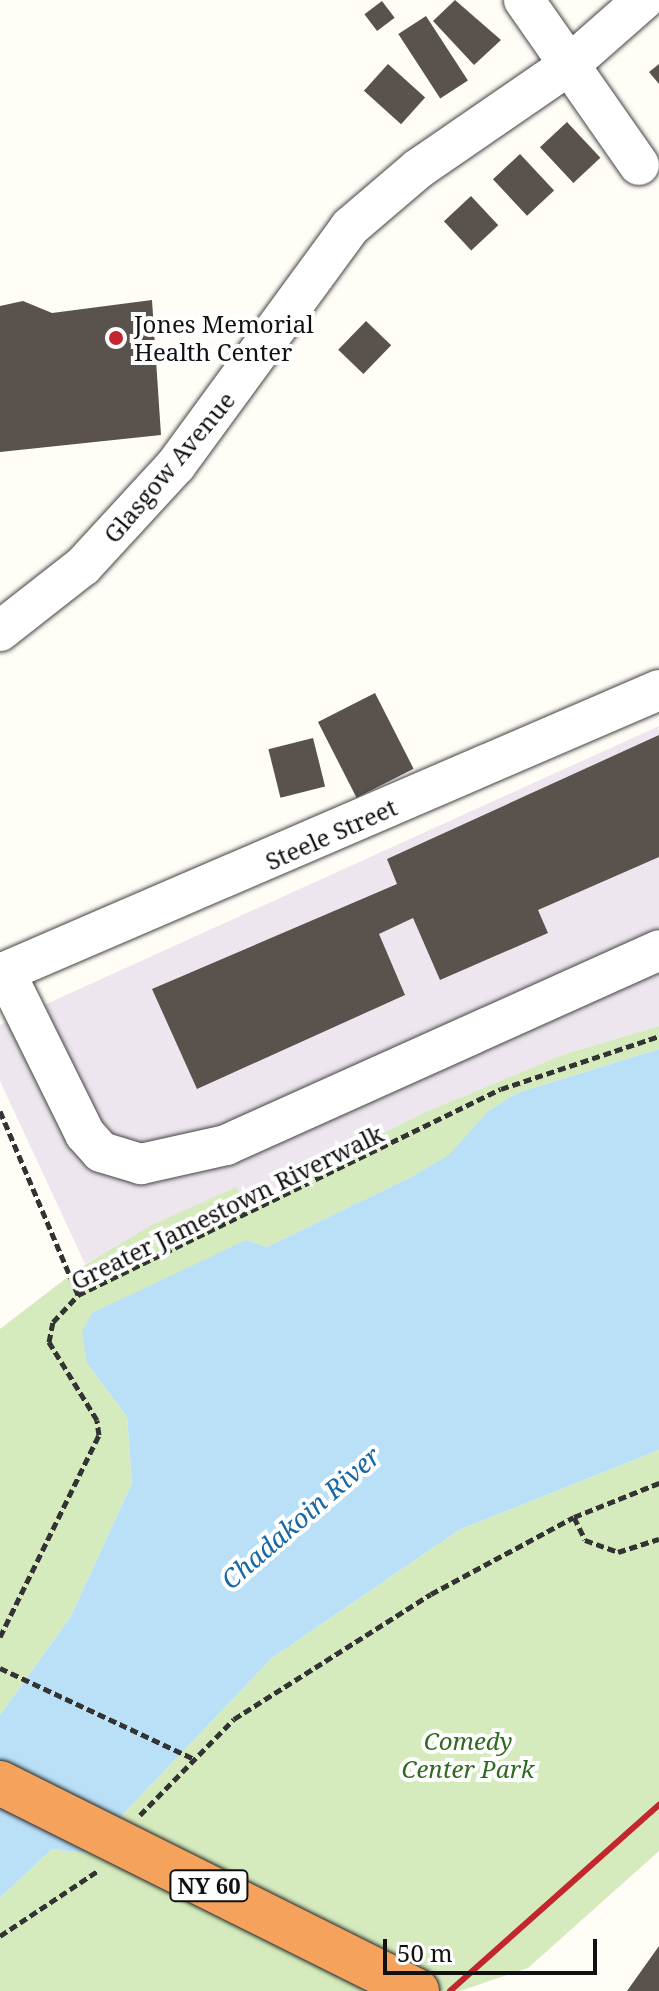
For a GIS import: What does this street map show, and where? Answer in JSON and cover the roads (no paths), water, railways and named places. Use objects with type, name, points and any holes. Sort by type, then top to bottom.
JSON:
[{"type":"highway","name":"NY 60","points":[[0,1783],[417,1991]]},
{"type":"street","points":[[524,0],[639,165]]},
{"type":"street","name":"Glasgow Avenue","points":[[0,631],[83,566],[176,465],[350,227],[418,169],[568,66],[643,0]]},
{"type":"street","name":"Steele Street","points":[[3,973],[659,690]]},
{"type":"street","points":[[3,973],[85,1134],[101,1152],[141,1164],[226,1145],[659,950]]},
{"type":"water","name":"Chadakoin River","points":[[659,1049],[659,1450],[459,1530],[272,1658],[86,1853],[52,1849],[0,1898],[0,1715],[71,1616],[132,1483],[127,1417],[87,1363],[82,1332],[92,1313],[246,1240],[267,1247],[411,1177],[449,1155],[488,1111],[517,1093]]},
{"type":"railway","points":[[450,1991],[659,1805]]},
{"type":"place","name":"Jones Memorial Health Center","points":[[116,338]]},
{"type":"park label","name":"Comedy Center Park","points":[[468,1755]]}]
